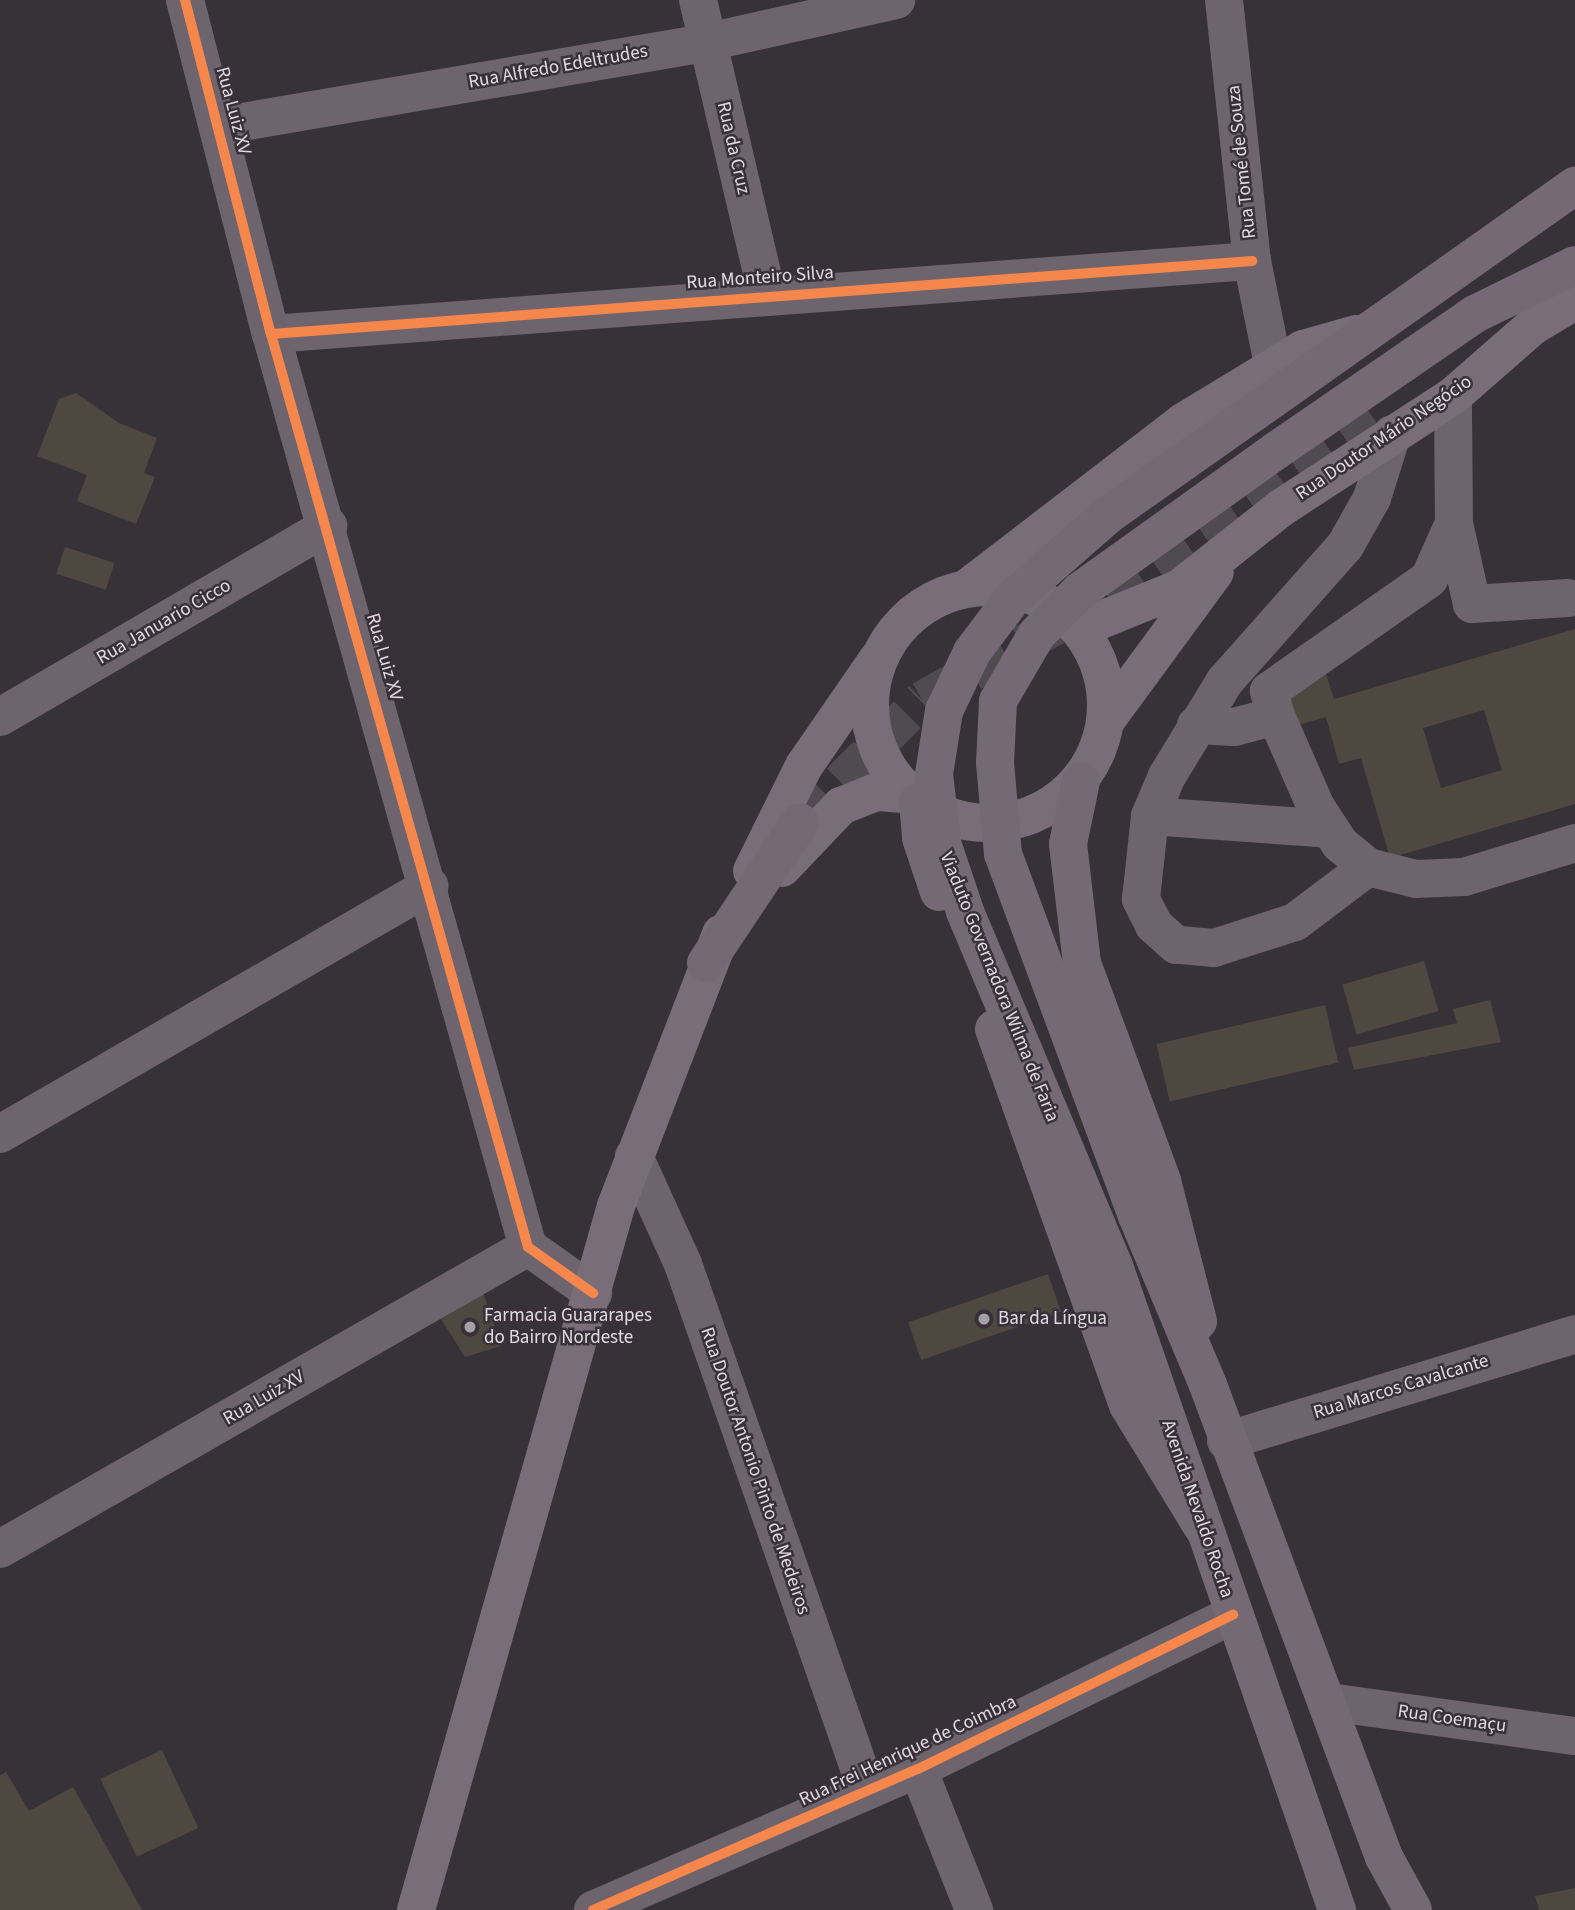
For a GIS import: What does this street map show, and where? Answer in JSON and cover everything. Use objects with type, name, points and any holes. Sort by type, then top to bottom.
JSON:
[{"type":"highway","points":[[1356,334],[1575,186]]},
{"type":"highway","points":[[1382,425],[1511,322],[1575,266]]},
{"type":"highway","points":[[1413,1910],[1384,1857],[1329,1702],[1226,1441],[1208,1385],[1137,1216],[1003,854],[995,763],[998,701],[1037,634],[1080,591],[1277,450],[1475,314],[1575,266]]},
{"type":"highway","name":"Viaduto Governadora Wilma de Faria","points":[[1114,1266],[965,911],[942,843],[934,774],[944,711],[972,652],[1013,598],[1108,514],[1250,415],[1356,334]]},
{"type":"highway","points":[[1081,781],[1068,844],[1082,963],[1192,1279],[1208,1385]]},
{"type":"highway","points":[[913,798],[921,838],[941,896],[1013,1075],[1128,1405],[1203,1528]]},
{"type":"highway","points":[[706,963],[800,821]]},
{"type":"highway","name":"Avenida Nevaldo Rocha","points":[[1114,1266],[1233,1615],[1338,1910]]},
{"type":"main road","name":"Rua Doutor Mário Negócio","points":[[1079,629],[1180,588],[1382,425],[1453,396],[1533,326],[1575,301]]},
{"type":"main road","points":[[416,1910],[634,1156],[706,963],[804,766],[909,615],[967,588],[1183,422],[1273,364],[1356,334]]},
{"type":"main road","name":"Rua Doutor Mário Negócio","points":[[1107,719],[1227,552]]},
{"type":"main road","points":[[706,963],[800,846],[841,806],[876,792],[913,798],[950,818],[998,823],[1054,805],[1081,781],[1099,750],[1107,719],[1096,655],[1079,629],[1032,594],[967,588]]},
{"type":"main road","points":[[877,660],[868,707],[879,755],[913,798]]},
{"type":"street","name":"Rua Luiz XV","points":[[0,1549],[528,1247],[430,886],[271,334],[185,0]]},
{"type":"street","name":"Rua da Cruz","points":[[698,0],[767,295]]},
{"type":"street","name":"Rua Alfredo Edeltrudes","points":[[219,126],[708,42],[896,0]]},
{"type":"street","name":"Rua Tomé de Souza","points":[[1224,0],[1252,261],[1273,364]]},
{"type":"street","name":"Rua Monteiro Silva","points":[[271,334],[1252,261]]},
{"type":"street","points":[[1453,396],[1454,523],[1472,604],[1568,598]]},
{"type":"street","points":[[1368,867],[1294,922],[1251,940],[1214,948],[1176,945],[1154,925],[1141,900],[1150,817],[1196,725],[1225,681],[1345,546],[1372,498],[1382,425]]},
{"type":"street","points":[[1454,523],[1429,579],[1407,600],[1269,691],[1276,716],[1330,829],[1368,867],[1416,879],[1464,877],[1575,842]]},
{"type":"street","name":"Rua Januario Cicco","points":[[0,717],[328,526]]},
{"type":"street","points":[[1196,725],[1234,727],[1276,716]]},
{"type":"street","points":[[1150,817],[1330,829]]},
{"type":"street","points":[[0,1134],[430,886]]},
{"type":"street","name":"Rua Doutor Antonio Pinto de Medeiros","points":[[634,1156],[683,1264],[867,1791]]},
{"type":"street","points":[[528,1247],[593,1293]]},
{"type":"street","name":"Rua Marcos Cavalcante","points":[[1226,1441],[1575,1334]]},
{"type":"street","name":"Rua Frei Henrique de Coimbra","points":[[593,1910],[918,1769],[1233,1615]]},
{"type":"street","name":"Rua Coemaçu","points":[[1329,1702],[1575,1737]]},
{"type":"street","points":[[918,1769],[973,1910]]},
{"type":"building","points":[[76,393],[119,423],[157,438],[144,473],[155,477],[136,524],[77,501],[87,475],[37,456],[59,399]]},
{"type":"building","points":[[65,547],[114,563],[106,590],[56,574]]},
{"type":"building","points":[[1575,629],[1575,804],[1390,858],[1361,758],[1339,764],[1326,717],[1295,726],[1284,686],[1326,674],[1334,699]],"holes":[[[1484,710],[1502,770],[1441,788],[1423,728]]]},
{"type":"building","points":[[1424,961],[1438,1011],[1357,1034],[1342,984]]},
{"type":"building","points":[[1490,1000],[1501,1042],[1354,1070],[1348,1048],[1457,1023],[1453,1009]]},
{"type":"building","points":[[1325,1005],[1338,1062],[1170,1101],[1156,1044]]},
{"type":"building","name":"Bar da Língua","points":[[1048,1274],[1061,1312],[921,1360],[908,1322]]},
{"type":"building","name":"Farmacia Guararapes do Bairro Nordeste","points":[[480,1283],[501,1346],[465,1357],[434,1308]]},
{"type":"building","points":[[162,1750],[198,1828],[137,1857],[100,1779]]},
{"type":"building","points":[[6,1772],[29,1811],[73,1787],[142,1910],[0,1910],[0,1775]]},
{"type":"building","points":[[1575,1888],[1575,1910],[1539,1910],[1535,1896]]},
{"type":"tunnel","points":[[800,822],[922,700],[1108,597],[1371,415]]},
{"type":"cycle path","points":[[185,0],[271,334],[528,1247],[593,1293]]},
{"type":"cycle path","points":[[271,334],[1252,261]]},
{"type":"cycle path","points":[[593,1910],[918,1769],[1233,1615]]},
{"type":"place","name":"Bar da Língua","points":[[984,1319]]},
{"type":"place","name":"Farmacia Guararapes do Bairro Nordeste","points":[[470,1327]]}]
